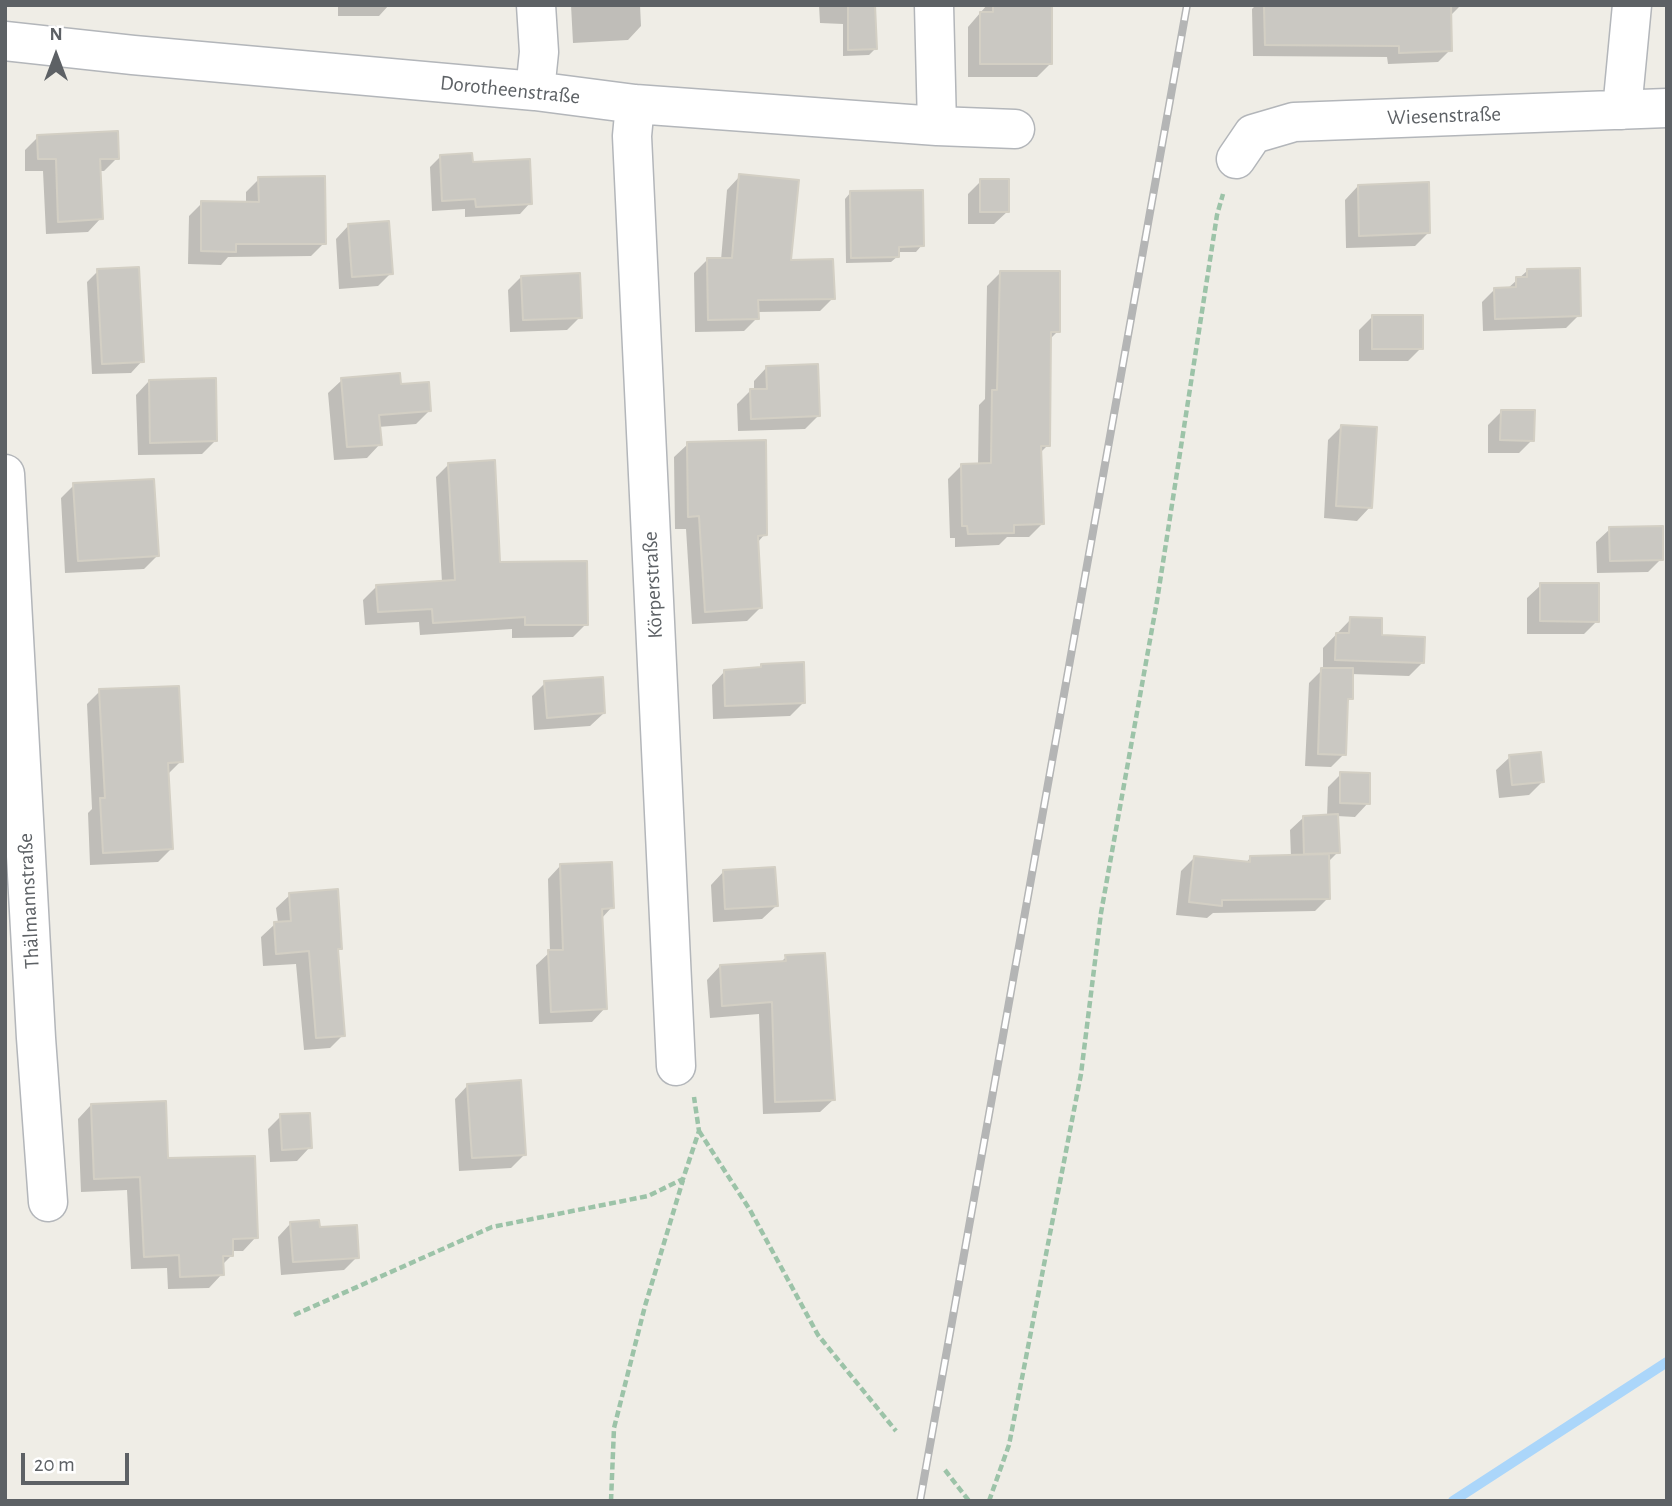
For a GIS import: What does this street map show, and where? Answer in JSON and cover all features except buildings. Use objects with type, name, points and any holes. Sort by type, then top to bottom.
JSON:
[{"type":"street","points":[[535,92],[539,52],[536,5]]},
{"type":"street","points":[[934,5],[937,126]]},
{"type":"street","points":[[1622,110],[1632,5]]},
{"type":"street","name":"Dorotheenstraße","points":[[5,41],[635,103],[937,126],[1015,129]]},
{"type":"street","name":"Körperstraße","points":[[635,103],[633,150],[676,1066]]},
{"type":"street","name":"Wiesenstraße","points":[[1237,159],[1253,134],[1294,122],[1667,108]]},
{"type":"street","name":"Thälmannstraße","points":[[5,474],[36,1038],[48,1202]]},
{"type":"path","points":[[989,1501],[1009,1445],[1081,1073],[1101,913],[1157,601],[1217,215],[1230,169],[1237,159]]},
{"type":"path","points":[[611,1501],[614,1428],[645,1306],[699,1131],[696,1101],[676,1066]]},
{"type":"path","points":[[699,1131],[750,1210],[818,1335],[896,1431]]},
{"type":"path","points":[[294,1315],[492,1227],[648,1196],[683,1179]]},
{"type":"path","points":[[945,1470],[969,1501]]},
{"type":"waterway","points":[[1453,1501],[1667,1362]]},
{"type":"railway","points":[[920,1501],[1187,5]]}]
